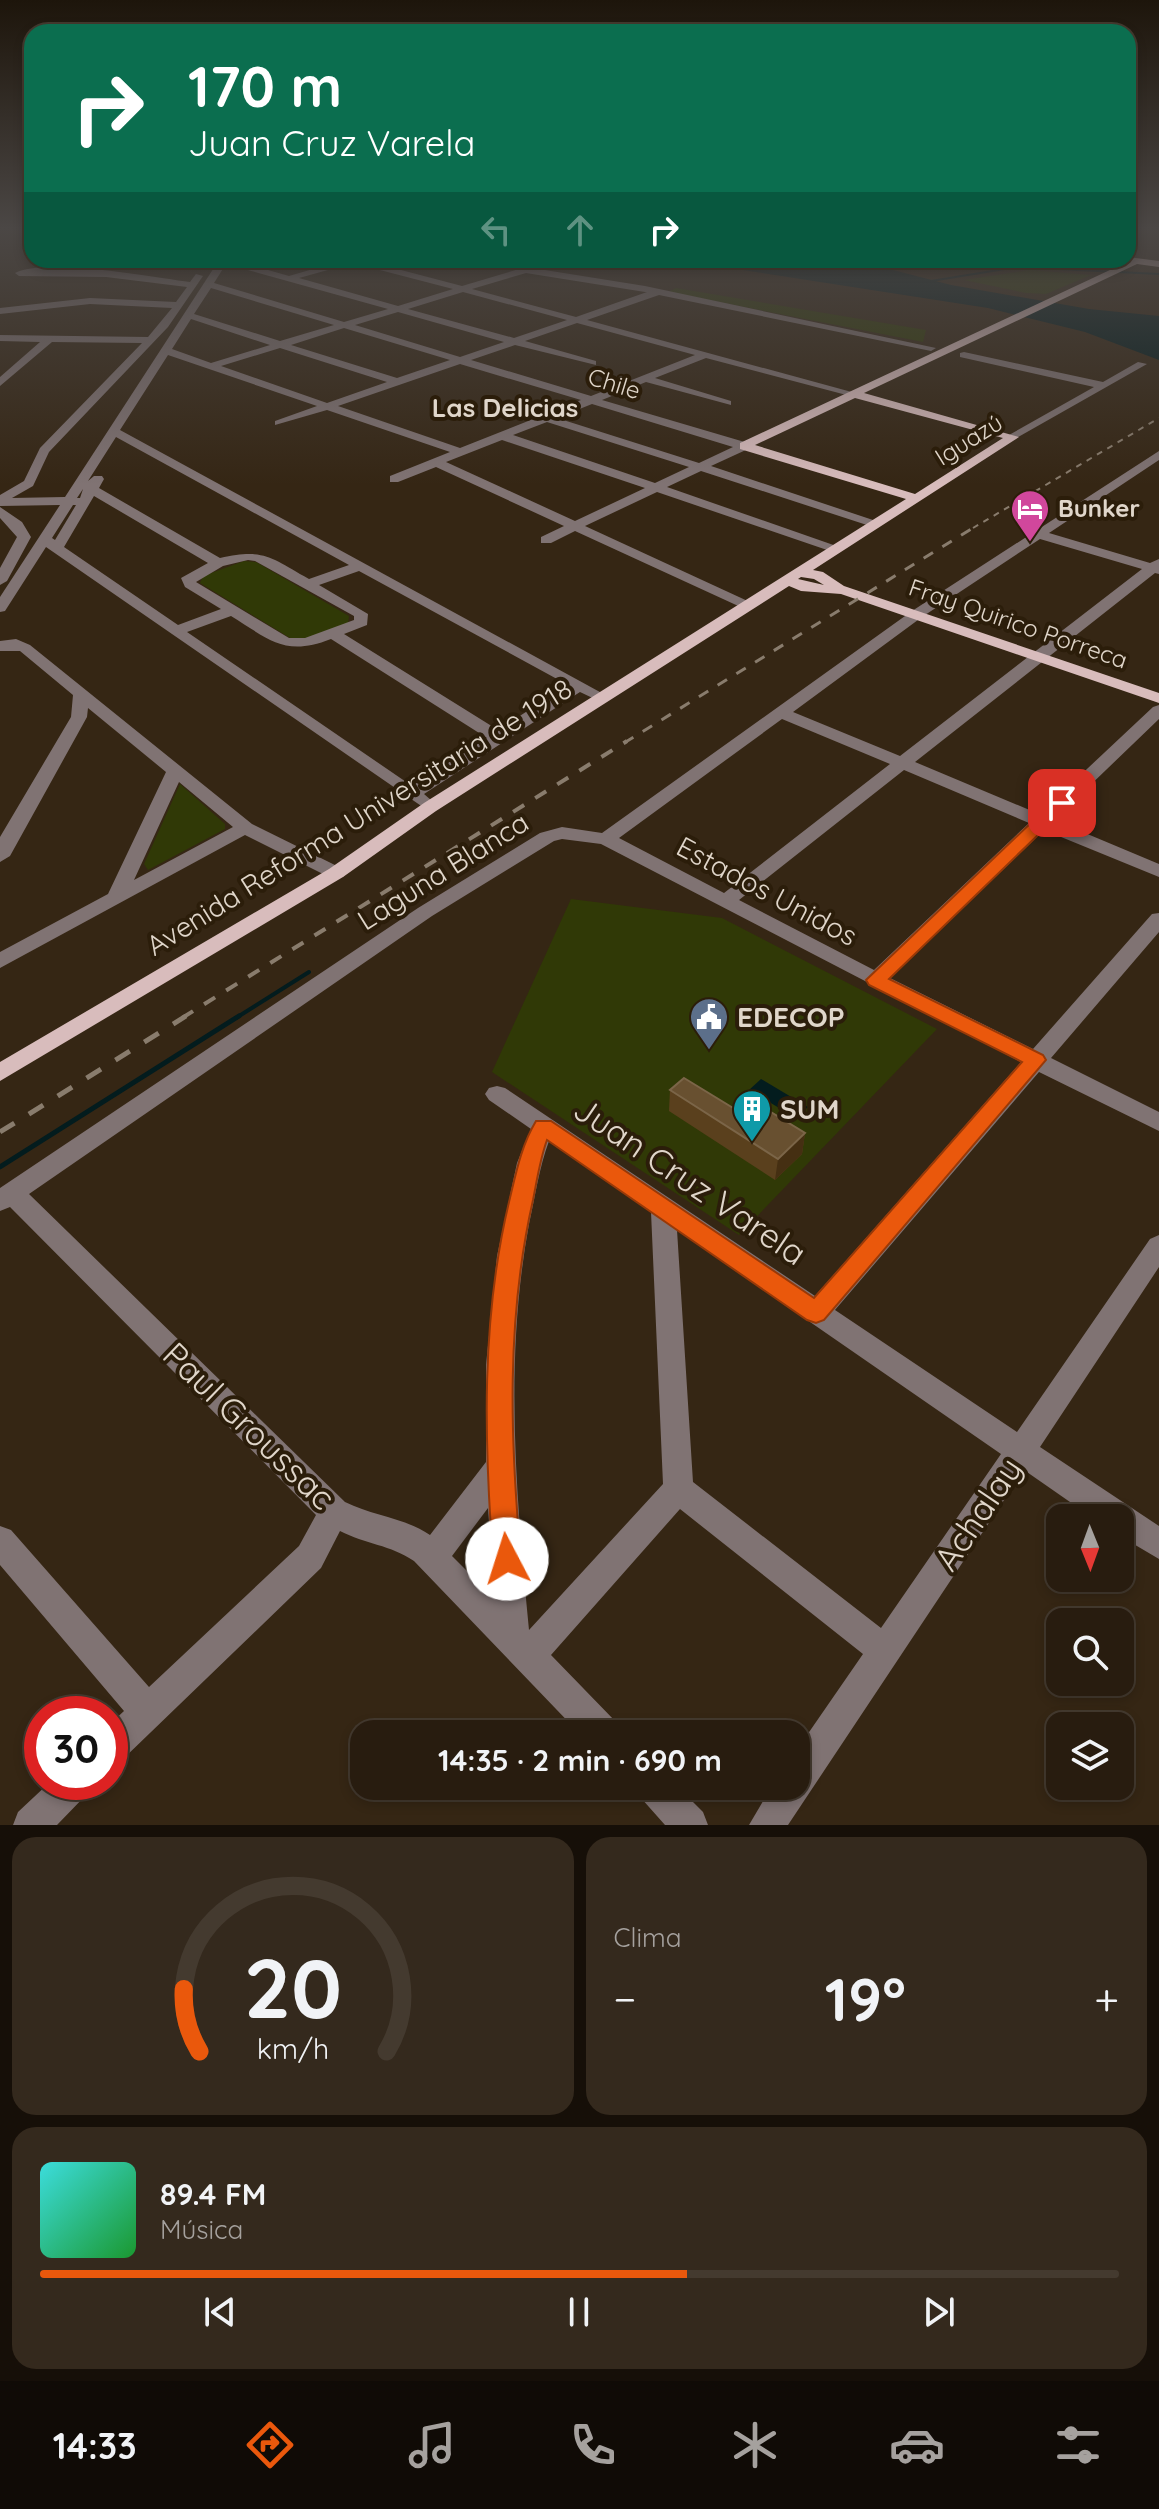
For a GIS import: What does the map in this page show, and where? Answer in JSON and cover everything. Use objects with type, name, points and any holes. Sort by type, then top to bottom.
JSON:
[{"type":"main road","points":[[744,446],[971,341],[1019,315]]},
{"type":"main road","points":[[854,394],[1013,437]]},
{"type":"main road","name":"Iguazú","points":[[808,580],[821,557],[1013,437]]},
{"type":"main road","name":"Chile","points":[[744,446],[915,498]]},
{"type":"main road","points":[[747,606],[808,580]]},
{"type":"main road","name":"Fray Quirico Porreca","points":[[808,580],[917,614],[1159,698]]},
{"type":"main road","name":"Avenida Reforma Universitaria de 1918","points":[[0,1073],[336,873],[430,807],[747,606]]},
{"type":"street","points":[[149,315],[161,327]]},
{"type":"street","points":[[0,505],[29,483],[44,451],[171,315]]},
{"type":"street","name":"Chile","points":[[313,315],[744,446]]},
{"type":"street","points":[[210,366],[377,315]]},
{"type":"street","points":[[419,315],[592,363]]},
{"type":"street","points":[[561,315],[854,394]]},
{"type":"street","points":[[279,423],[588,315]]},
{"type":"street","points":[[770,315],[931,348]]},
{"type":"street","points":[[0,608],[50,544],[112,455],[104,445],[190,316],[398,382]]},
{"type":"street","points":[[0,338],[148,340]]},
{"type":"street","points":[[0,377],[45,339]]},
{"type":"street","points":[[0,383],[45,339]]},
{"type":"street","points":[[167,351],[463,453]]},
{"type":"street","points":[[394,479],[706,354]]},
{"type":"street","points":[[964,355],[1102,385]]},
{"type":"street","name":"Iguazú","points":[[1013,437],[1142,364]]},
{"type":"street","points":[[647,379],[727,403]]},
{"type":"street","points":[[547,418],[875,523]]},
{"type":"street","points":[[113,431],[601,697]]},
{"type":"street","points":[[503,436],[835,548]]},
{"type":"street","points":[[546,540],[744,446]]},
{"type":"street","points":[[606,839],[917,614],[1159,455]]},
{"type":"street","points":[[438,463],[747,606]]},
{"type":"street","points":[[1139,468],[1159,474]]},
{"type":"street","points":[[0,505],[66,504],[86,491]]},
{"type":"street","points":[[50,544],[66,504],[86,491]]},
{"type":"street","points":[[86,491],[218,563]]},
{"type":"street","points":[[0,505],[23,532],[16,554],[0,581]]},
{"type":"street","points":[[1041,535],[1157,567]]},
{"type":"street","points":[[50,544],[430,807]]},
{"type":"street","points":[[0,555],[16,554]]},
{"type":"street","points":[[236,557],[258,557],[364,618],[362,622],[307,643],[286,643],[190,584],[188,578],[218,563],[236,557]]},
{"type":"street","points":[[309,584],[359,566]]},
{"type":"street","points":[[727,900],[1157,567]]},
{"type":"street","points":[[178,630],[233,610]]},
{"type":"street","points":[[334,634],[499,738]]},
{"type":"street","points":[[0,646],[16,644],[25,648],[245,828],[336,873]]},
{"type":"street","points":[[412,794],[579,685]]},
{"type":"street","points":[[0,856],[79,717],[81,695]]},
{"type":"street","points":[[876,980],[1159,710]]},
{"type":"street","points":[[782,713],[1159,871]]},
{"type":"street","points":[[117,896],[175,771]]},
{"type":"street","points":[[0,961],[245,828]]},
{"type":"street","name":"Laguna Blanca","points":[[6,1197],[425,912],[547,837],[562,833],[606,839]]},
{"type":"street","name":"Estados Unidos","points":[[606,839],[876,980],[1159,1122]]},
{"type":"street","points":[[816,1313],[1159,919]]},
{"type":"street","name":"Juan Cruz Varela","points":[[497,1094],[1098,1504]]},
{"type":"street","points":[[521,1647],[500,1468],[498,1367],[508,1271],[535,1143],[544,1127]]},
{"type":"street","name":"Paul Groussac","points":[[6,1197],[334,1512],[360,1525],[403,1535],[432,1557],[591,1720]]},
{"type":"street","points":[[521,1647],[678,1489],[663,1208]]},
{"type":"street","name":"Achalay","points":[[810,1761],[1159,1246]]},
{"type":"street","points":[[432,1557],[500,1468]]},
{"type":"street","points":[[678,1489],[885,1651]]},
{"type":"street","points":[[128,1730],[310,1557],[334,1512]]},
{"type":"street","name":"Juan Cruz Varela","points":[[1134,1527],[1159,1544]]},
{"type":"street","points":[[0,1541],[147,1711]]},
{"type":"street","points":[[31,1825],[57,1800]]},
{"type":"street","points":[[666,1800],[690,1825]]},
{"type":"street","name":"Achalay","points":[[767,1825],[783,1800]]},
{"type":"green space","points":[[786,315],[838,315],[926,330],[923,342]]},
{"type":"green space","points":[[244,561],[256,562],[349,616],[348,624],[303,640],[290,638],[200,583],[203,576]]},
{"type":"green space","points":[[180,784],[225,824],[225,829],[148,870],[144,864]]},
{"type":"green space","name":"EDECOP","points":[[571,899],[722,918],[937,1029],[739,1235],[492,1072]]},
{"type":"water","points":[[1017,315],[1159,316],[1159,360],[1085,332]]},
{"type":"water","points":[[761,1079],[808,1107],[796,1118],[749,1090]]},
{"type":"building","points":[[684,1078],[743,1114],[756,1103],[805,1133],[778,1159],[670,1090]]},
{"type":"waterway","points":[[236,1018],[309,972]]},
{"type":"waterway","points":[[0,1167],[239,1016]]},
{"type":"railway","points":[[973,528],[1159,418]]},
{"type":"railway","points":[[624,743],[976,526]]},
{"type":"railway","points":[[182,1018],[627,741]]},
{"type":"railway","points":[[0,1132],[186,1016]]},
{"type":"place","name":"Bunker","points":[[1030,543]]},
{"type":"place","name":"EDECOP","points":[[709,1051]]},
{"type":"place","name":"SUM","points":[[752,1143]]},
{"type":"district","name":"Las Delicias","points":[[505,408]]},
{"type":"route","points":[[507,1559],[500,1479],[498,1367],[512,1242],[535,1143],[544,1127],[816,1313],[1035,1060],[876,980],[1062,803]]}]
